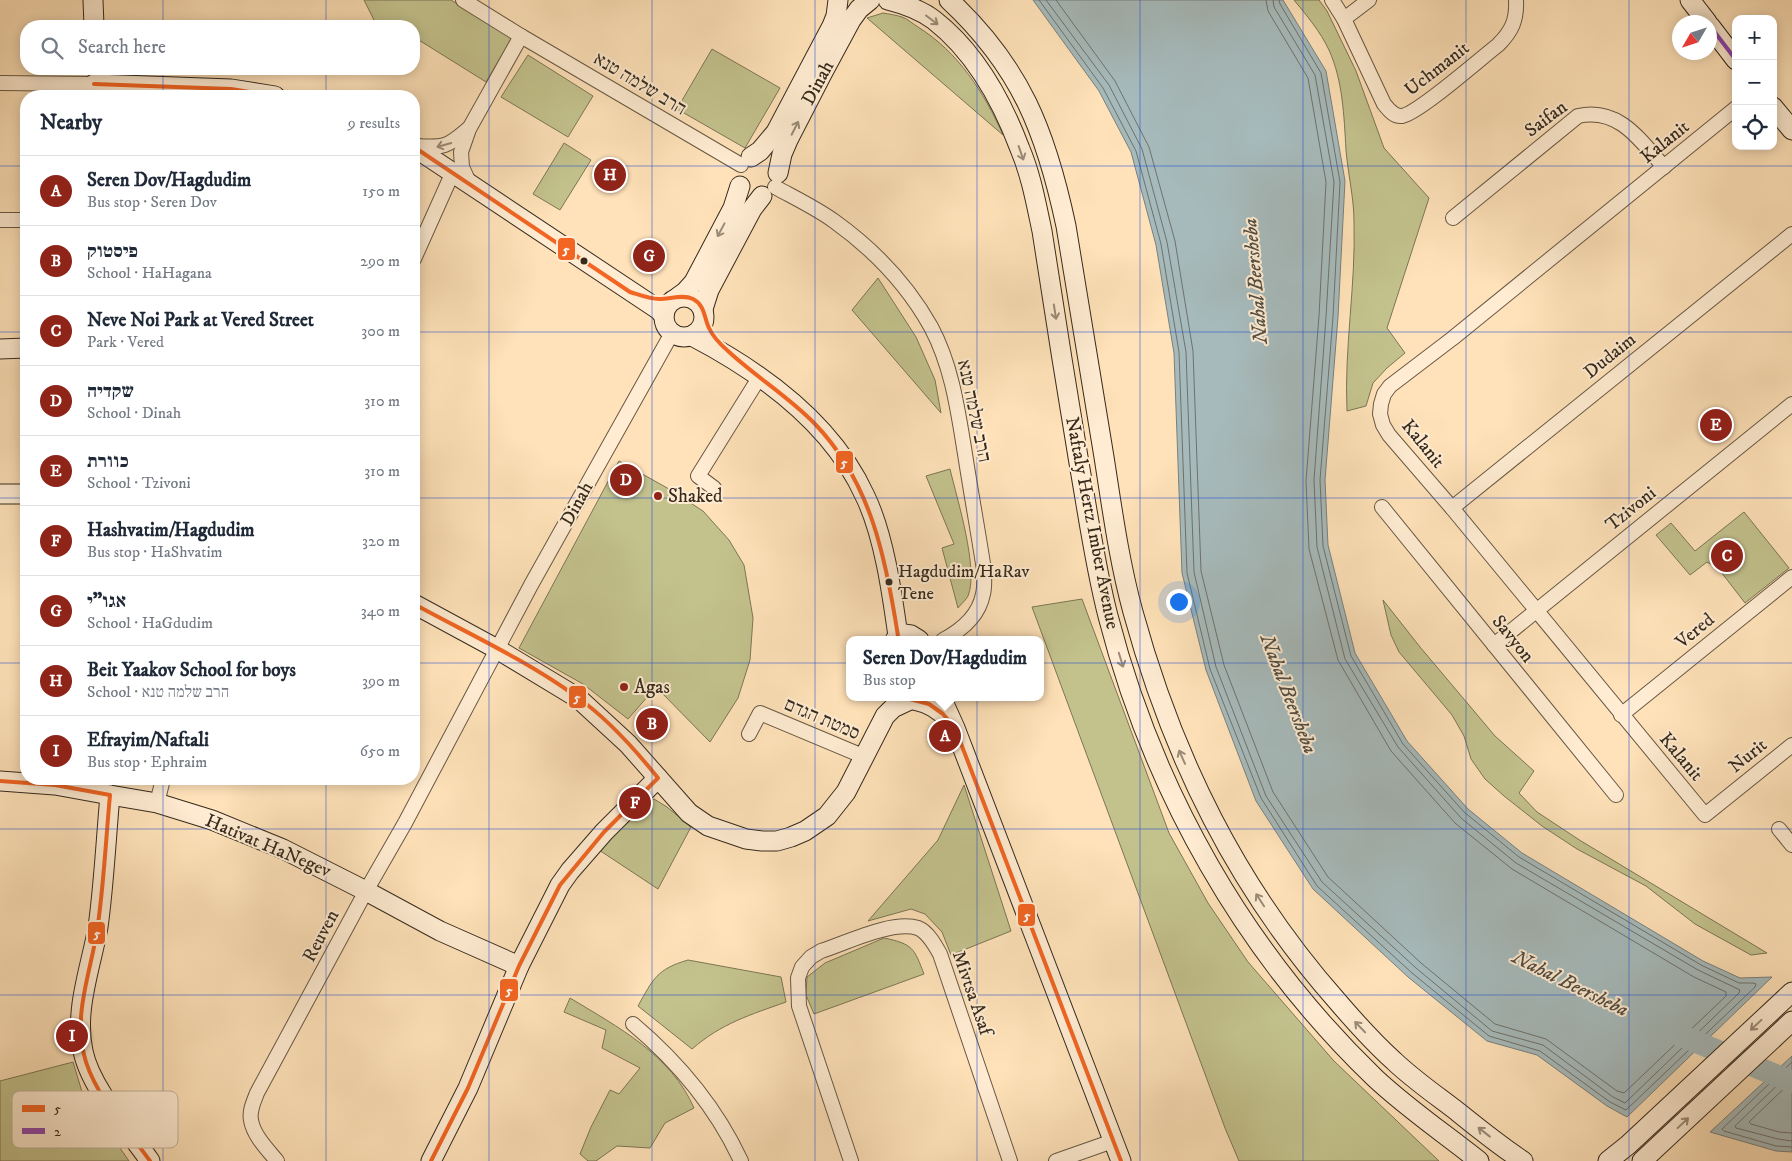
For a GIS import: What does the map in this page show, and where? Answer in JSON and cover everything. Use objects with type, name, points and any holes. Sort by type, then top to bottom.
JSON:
[{"type":"street","points":[[93,0],[94,20]]},
{"type":"street","name":"הרב שלמה טנא","points":[[463,0],[520,36],[746,161]]},
{"type":"street","points":[[820,48],[826,10],[824,0]]},
{"type":"street","name":"Dinah","points":[[746,161],[760,151],[776,132],[836,16],[838,0]]},
{"type":"street","points":[[859,0],[866,0]]},
{"type":"street","name":"Dinah","points":[[704,312],[709,290],[752,209],[772,185],[788,140],[829,61],[859,8],[870,0]]},
{"type":"street","name":"Naftaly Hertz Imber Avenue","points":[[888,0],[917,10],[933,19],[966,52],[986,79],[1005,113],[1021,150],[1033,190],[1042,231],[1093,544],[1108,616],[1135,706],[1179,811],[1221,886],[1273,963],[1327,1028],[1376,1079],[1479,1161]]},
{"type":"street","name":"Naftaly Hertz Imber Avenue","points":[[949,0],[985,36],[1007,65],[1028,102],[1045,142],[1058,184],[1066,226],[1116,530],[1130,601],[1159,698],[1175,741],[1202,800],[1222,840],[1268,913],[1293,948],[1341,1006],[1393,1060],[1502,1147],[1523,1161]]},
{"type":"street","points":[[1332,0],[1344,18],[1369,0]]},
{"type":"street","name":"Uchmanit","points":[[1344,18],[1384,104],[1395,115],[1401,116],[1418,109],[1507,36],[1516,20],[1516,0]]},
{"type":"street","points":[[1690,0],[1702,15]]},
{"type":"street","points":[[1717,35],[1732,55]]},
{"type":"street","points":[[483,193],[468,180],[462,167],[461,152],[469,129],[520,36]]},
{"type":"street","points":[[0,83],[94,83],[231,90]]},
{"type":"street","name":"Kalanit","points":[[1705,816],[1452,508],[1389,435],[1383,425],[1380,414],[1384,394],[1398,378],[1453,338],[1732,111]]},
{"type":"street","points":[[1777,111],[1792,130]]},
{"type":"street","name":"Saifan","points":[[1453,218],[1578,116],[1601,114],[1613,118],[1636,136],[1664,167]]},
{"type":"street","points":[[420,147],[442,147],[455,141],[469,129]]},
{"type":"street","points":[[420,151],[658,310],[668,324],[682,337],[692,336],[702,328],[704,312]]},
{"type":"street","points":[[668,324],[667,305],[686,292],[694,282],[733,208],[740,186],[738,176],[746,161],[763,157],[768,159],[776,168],[772,185],[750,195],[740,186]]},
{"type":"street","points":[[420,246],[452,174]]},
{"type":"street","name":"הרב שלמה טנא","points":[[772,185],[833,220],[870,250],[890,270],[912,298],[940,346],[950,375],[957,406],[984,570],[983,594],[977,610],[966,624],[950,636]]},
{"type":"street","points":[[0,220],[20,220]]},
{"type":"street","name":"Dudaim","points":[[1452,508],[1792,234]]},
{"type":"street","points":[[630,292],[662,300],[684,296],[696,300],[704,312],[709,328],[716,338],[754,374]]},
{"type":"street","name":"Dinah","points":[[496,649],[668,324]]},
{"type":"street","points":[[692,336],[754,374],[788,400],[817,426],[852,470],[866,497],[878,532],[892,594],[896,636]]},
{"type":"street","points":[[0,349],[20,348]]},
{"type":"street","points":[[714,488],[698,476],[754,374]]},
{"type":"street","name":"Tzivoni","points":[[1494,645],[1792,404]]},
{"type":"street","points":[[0,494],[20,494]]},
{"type":"street","name":"Savyon","points":[[1382,507],[1616,794]]},
{"type":"street","name":"Vered","points":[[1621,714],[1792,576]]},
{"type":"street","points":[[420,607],[496,649],[578,698],[628,744],[688,813],[708,826],[746,839],[778,841],[805,831],[827,816],[846,792],[880,725],[893,708],[907,701]]},
{"type":"street","points":[[900,636],[904,634],[913,636]]},
{"type":"street","name":"Reuven","points":[[277,1161],[257,1135],[251,1121],[252,1106],[366,890],[405,823],[496,649]]},
{"type":"street","points":[[880,725],[885,701]]},
{"type":"street","points":[[919,701],[940,710],[954,728]]},
{"type":"street","points":[[943,701],[1121,1161]]},
{"type":"street","name":"סמטת הגדם","points":[[749,734],[760,713],[864,757]]},
{"type":"street","name":"Nurit","points":[[1705,816],[1792,745]]},
{"type":"street","points":[[431,1161],[468,1088],[519,966],[547,909],[570,870],[604,832],[658,778]]},
{"type":"street","name":"Hativat HaNegev","points":[[0,781],[20,782]]},
{"type":"street","name":"Hativat HaNegev","points":[[55,785],[157,804],[242,831],[366,890],[440,931],[519,966]]},
{"type":"street","points":[[157,804],[162,785]]},
{"type":"street","points":[[100,1091],[92,1078],[83,1052],[81,1029],[83,999],[98,928],[110,795]]},
{"type":"street","points":[[1779,829],[1792,845]]},
{"type":"street","name":"Mivtsa Asaf","points":[[851,1161],[799,1006],[798,978],[802,967],[811,957],[821,951],[896,926],[919,929],[928,936],[940,954],[1010,1161]]},
{"type":"street","points":[[1608,1161],[1628,1146],[1792,992]]},
{"type":"street","points":[[1645,1158],[1792,1021]]},
{"type":"street","points":[[633,1024],[654,1042],[686,1075],[733,1144],[741,1161]]},
{"type":"street","points":[[1422,1116],[1465,1161]]},
{"type":"street","points":[[1056,1161],[1113,1141]]},
{"type":"street","points":[[141,1148],[150,1161]]},
{"type":"shaded area","points":[[364,0],[451,0],[512,38],[486,82],[420,41],[420,20],[374,20]]},
{"type":"shaded area","points":[[1294,0],[1319,0],[1327,11],[1356,71],[1384,148],[1429,198],[1387,328],[1405,353],[1373,383],[1366,406],[1347,411],[1347,364],[1354,222],[1342,99],[1334,62],[1329,50],[1317,30]]},
{"type":"shaded area","points":[[883,13],[906,19],[945,48],[968,74],[978,89],[1003,135],[867,18]]},
{"type":"shaded area","points":[[712,49],[780,88],[745,148],[677,109]]},
{"type":"shaded area","points":[[528,55],[593,96],[568,137],[501,97]]},
{"type":"shaded area","points":[[564,143],[591,160],[560,210],[533,194]]},
{"type":"shaded area","points":[[878,278],[916,337],[935,380],[941,413],[852,310]]},
{"type":"shaded area","points":[[619,461],[669,489],[703,511],[729,540],[744,565],[753,618],[750,660],[738,698],[710,742],[656,687],[628,719],[583,684],[519,648]]},
{"type":"shaded area","points":[[950,469],[966,534],[971,569],[971,584],[968,596],[958,608],[942,548],[954,544],[926,476]]},
{"type":"shaded area","points":[[1744,512],[1789,568],[1745,603],[1718,568],[1707,562],[1690,575],[1656,535],[1671,523],[1695,551]]},
{"type":"shaded area","points":[[1082,599],[1169,833],[1208,903],[1248,962],[1334,1061],[1439,1161],[1239,1161],[1225,1128],[1032,607]]},
{"type":"shaded area","points":[[1383,600],[1495,736],[1534,771],[1519,793],[1537,812],[1581,841],[1767,953],[1751,955],[1695,924],[1646,886],[1577,849],[1542,826],[1485,779],[1471,759],[1464,736],[1452,715],[1399,652],[1391,635]]},
{"type":"shaded area","points":[[964,785],[1011,931],[951,955],[942,932],[925,914],[911,909],[868,921],[938,840]]},
{"type":"shaded area","points":[[654,799],[691,827],[658,889],[599,850],[641,808]]},
{"type":"shaded area","points":[[884,938],[907,945],[918,958],[924,974],[814,1014],[806,995],[807,977],[825,963]]},
{"type":"shaded area","points":[[688,960],[781,977],[786,1002],[725,1026],[692,1049],[638,1006],[657,976],[669,967]]},
{"type":"shaded area","points":[[570,998],[641,1044],[672,1073],[684,1089],[694,1108],[665,1123],[650,1148],[617,1146],[596,1161],[588,1161],[580,1154],[610,1090],[619,1094],[640,1068],[602,1048],[606,1030],[564,1012]]},
{"type":"shaded area","points":[[73,1062],[82,1091],[12,1091],[12,1148],[120,1148],[129,1161],[0,1161],[0,1081]]},
{"type":"water","points":[[1033,0],[1283,0],[1326,71],[1345,181],[1338,317],[1325,480],[1328,545],[1355,653],[1407,741],[1468,809],[1522,853],[1703,961],[1740,978],[1772,977],[1627,1117],[1607,1106],[1537,1055],[1487,1041],[1408,977],[1313,889],[1256,801],[1206,670],[1182,573],[1174,353],[1156,245],[1131,152],[1099,91]]},
{"type":"water","points":[[1792,1056],[1792,1152],[1776,1151],[1710,1132]]},
{"type":"waterway","name":"Nahal Beersheba","points":[[1675,1033],[1792,1082]]},
{"type":"transit line","name":"2","points":[[1717,35],[1732,55]]},
{"type":"transit line","name":"5","points":[[94,84],[237,90]]},
{"type":"transit line","name":"5","points":[[420,151],[630,292],[659,299],[685,297],[693,299],[700,305],[707,324],[717,341],[815,424],[834,447],[850,471],[863,496],[881,550],[898,636]]},
{"type":"transit line","name":"5","points":[[420,607],[518,659],[577,697],[620,734],[658,778],[604,832],[560,885],[519,966],[468,1088],[431,1161]]},
{"type":"transit line","name":"5","points":[[917,701],[929,704],[943,714],[955,728],[1121,1161]]},
{"type":"transit line","name":"5","points":[[0,781],[20,782]]},
{"type":"transit line","name":"5","points":[[55,785],[110,795],[98,924],[84,993],[81,1027],[82,1045],[86,1062],[99,1091]]},
{"type":"transit line","name":"5","points":[[140,1148],[150,1161]]},
{"type":"place","name":"Beit Yaakov School for boys","points":[[610,175]]},
{"type":"place","name":"אגו\"י","points":[[649,256]]},
{"type":"place","name":"כוורת","points":[[1716,425]]},
{"type":"place","name":"שקדיה","points":[[626,480]]},
{"type":"place","name":"Shaked","points":[[658,496]]},
{"type":"place","name":"Neve Noi Park at Vered Street","points":[[1727,556]]},
{"type":"place","name":"Hagdudim/HaRav Tene","points":[[889,582]]},
{"type":"place","name":"Agas","points":[[624,687]]},
{"type":"place","name":"פיסטוק","points":[[652,724]]},
{"type":"place","name":"Seren Dov/Hagdudim","points":[[945,736]]},
{"type":"place","name":"Hashvatim/Hagdudim","points":[[635,803]]},
{"type":"place","name":"Efrayim/Naftali","points":[[72,1036]]}]
